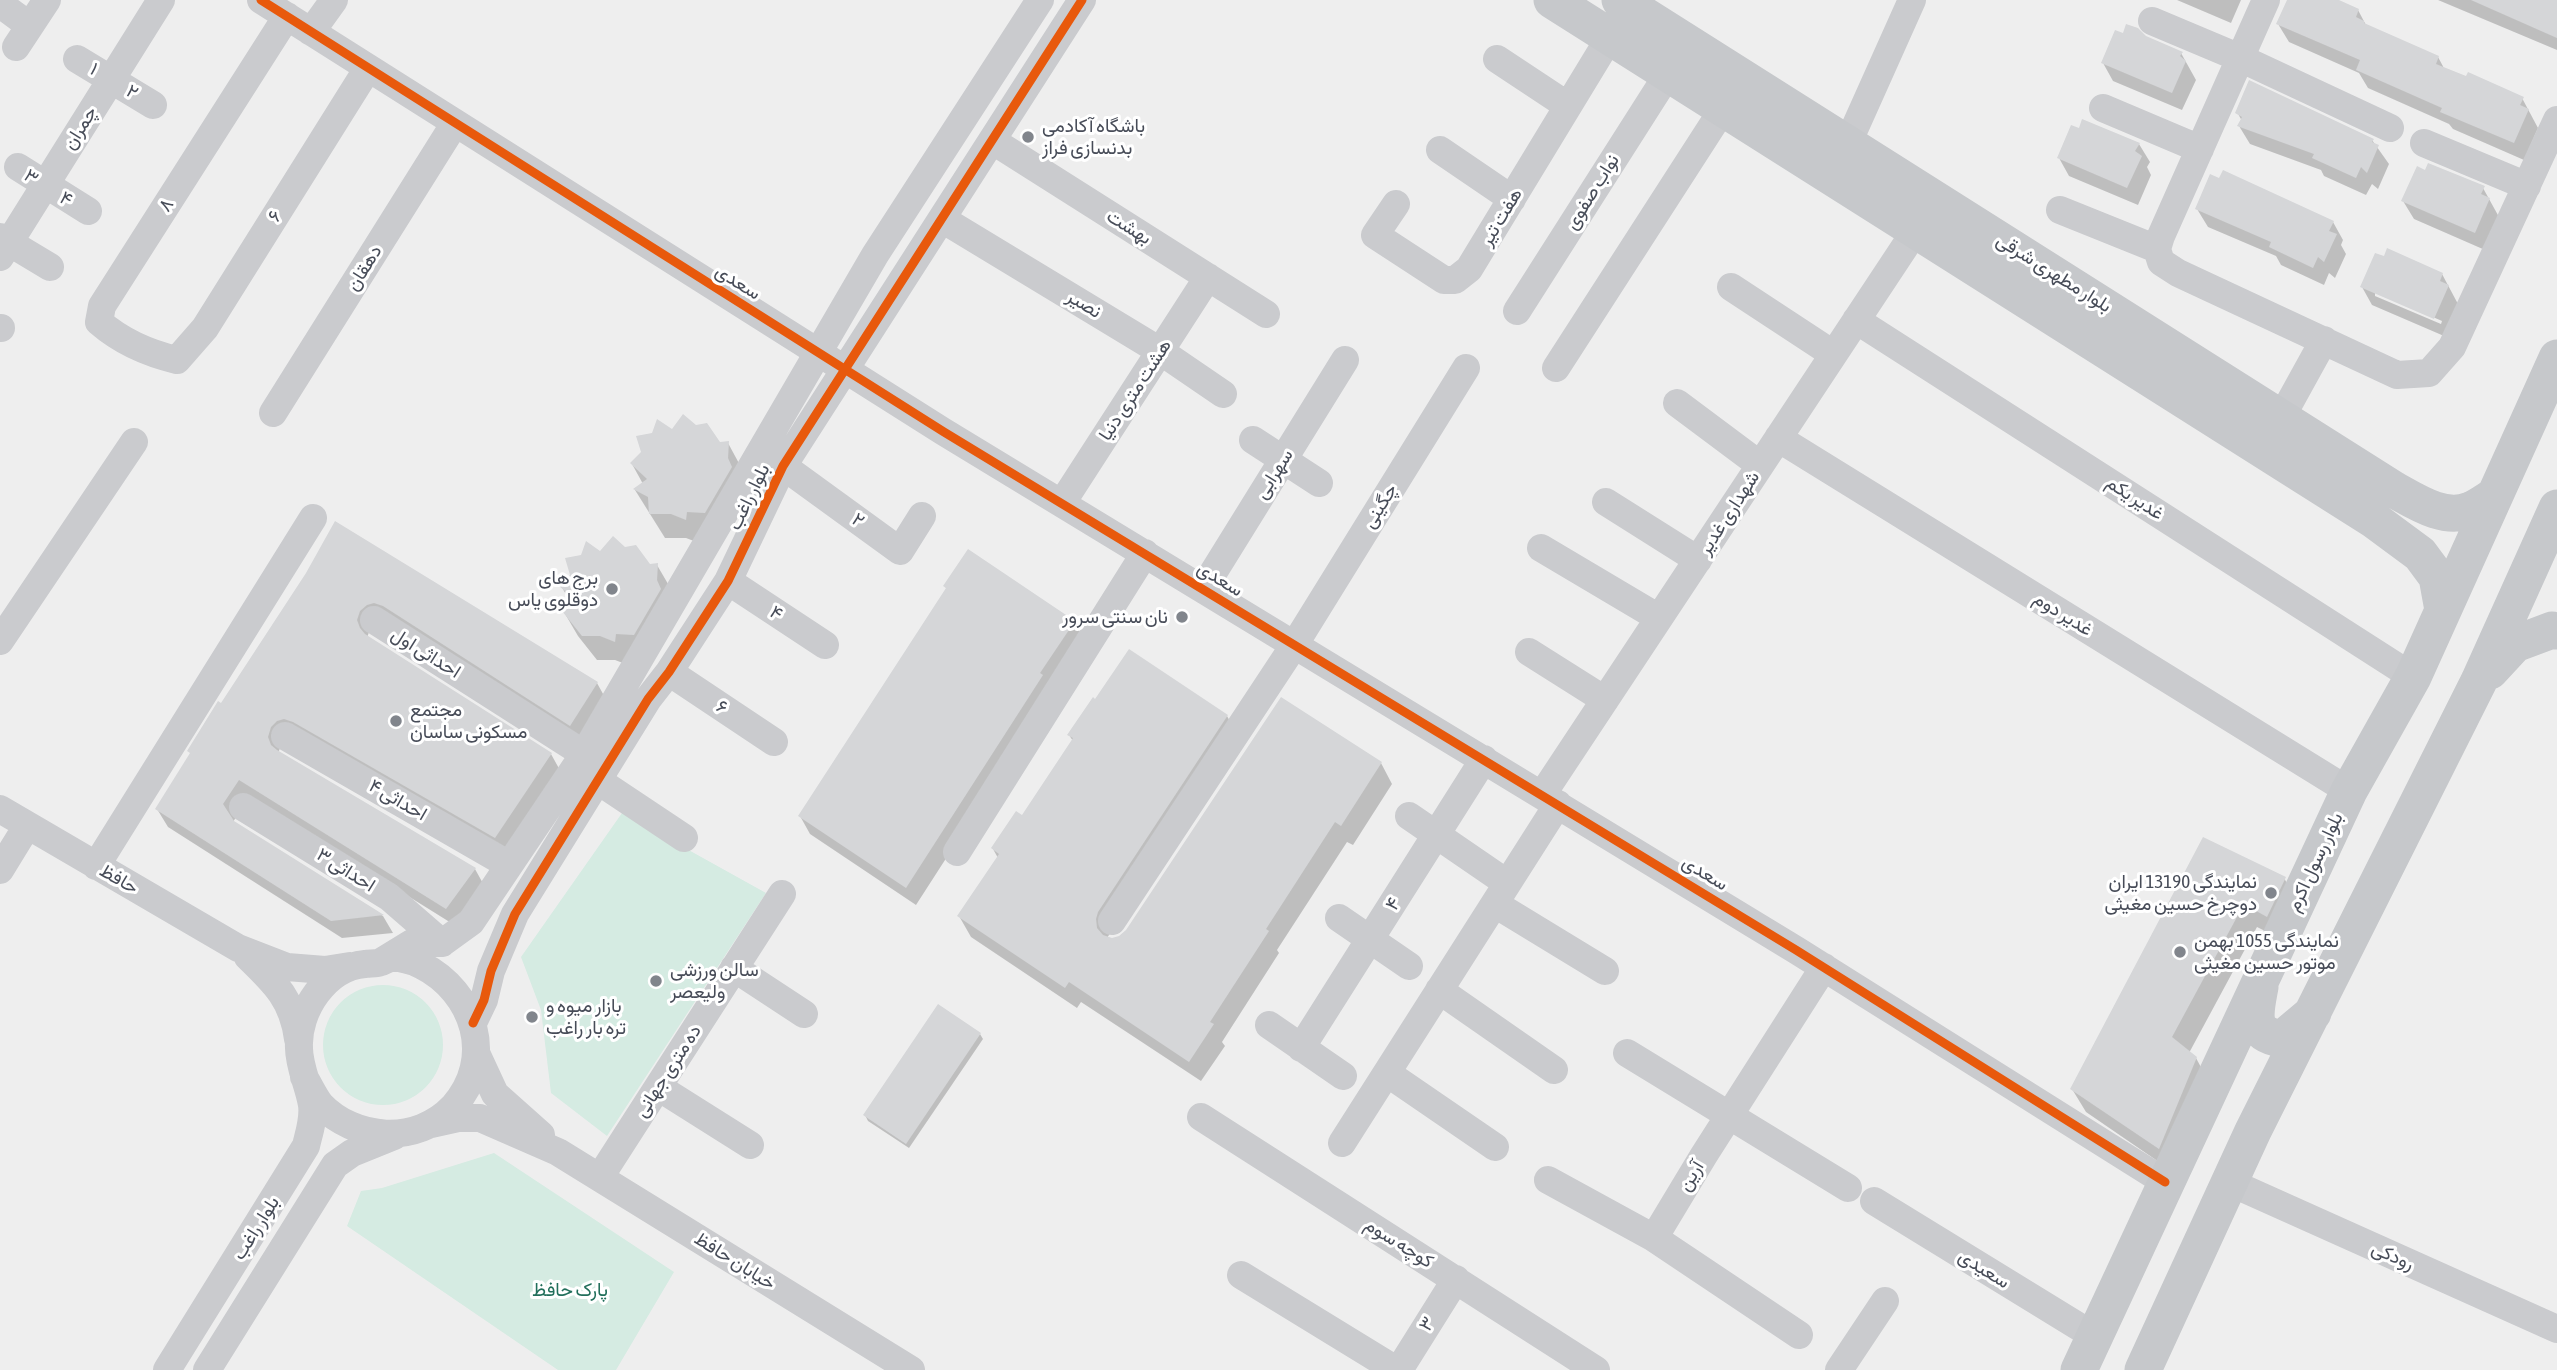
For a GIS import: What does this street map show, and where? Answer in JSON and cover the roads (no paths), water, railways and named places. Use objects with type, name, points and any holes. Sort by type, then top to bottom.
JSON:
[{"type":"main road","name":"بلوار مطهری شرقی","points":[[1552,0],[2374,520],[2420,554],[2432,569],[2437,577],[2443,610]]},
{"type":"main road","name":"بلوار مطهری شرقی","points":[[1620,0],[2393,489],[2428,508],[2453,514],[2469,511],[2494,496]]},
{"type":"main road","name":"بلوار رسول اکرم","points":[[2079,1370],[2348,791],[2413,677],[2557,358]]},
{"type":"main road","points":[[2374,520],[2391,515],[2398,502],[2393,489]]},
{"type":"main road","points":[[2143,1370],[2253,1131],[2479,681],[2557,508]]},
{"type":"main road","points":[[2479,681],[2515,645],[2552,630],[2557,631]]},
{"type":"main road","points":[[2263,972],[2256,1008],[2257,1027],[2267,1037],[2282,1039],[2315,1011]]},
{"type":"main road","points":[[2204,1099],[2226,1085],[2239,1087],[2249,1096],[2254,1109],[2253,1131]]},
{"type":"street","points":[[0,4],[23,37],[47,0]]},
{"type":"street","name":"چمران","points":[[3,245],[44,186],[160,0]]},
{"type":"street","name":"سعدی","points":[[261,0],[844,370],[1824,967],[2165,1182]]},
{"type":"street","points":[[311,32],[334,0]]},
{"type":"street","name":"بلوار راغب","points":[[442,943],[471,922],[584,754],[875,255],[1040,0]]},
{"type":"street","name":"بلوار راغب","points":[[473,1023],[515,914],[648,699],[669,672],[728,581],[783,466],[1082,0]]},
{"type":"street","points":[[1848,143],[1912,0]]},
{"type":"street","points":[[2266,0],[2161,236],[2157,249],[2161,262],[2178,273],[2397,375],[2428,373],[2452,347],[2557,120]]},
{"type":"street","name":"۸","points":[[177,360],[152,354],[115,336],[99,322],[102,306],[287,16]]},
{"type":"street","points":[[2152,21],[2240,58],[2389,128]]},
{"type":"street","name":"هفت تیر","points":[[1396,204],[1374,235],[1444,279],[1455,280],[1469,269],[1610,37]]},
{"type":"street","name":"۱","points":[[77,58],[111,79]]},
{"type":"street","points":[[1497,59],[1568,106]]},
{"type":"street","name":"۶","points":[[177,360],[205,328],[368,68]]},
{"type":"street","name":"نواب صفوی","points":[[1517,311],[1668,74]]},
{"type":"street","name":"۲","points":[[111,79],[153,105]]},
{"type":"street","points":[[2103,108],[2200,149]]},
{"type":"street","points":[[1556,368],[1723,109]]},
{"type":"street","name":"دهقان","points":[[273,414],[455,123]]},
{"type":"street","name":"بهشت","points":[[993,141],[1266,314]]},
{"type":"street","points":[[2424,143],[2527,186]]},
{"type":"street","points":[[1440,149],[1512,199]]},
{"type":"street","name":"۳","points":[[18,167],[44,186]]},
{"type":"street","name":"۴","points":[[44,186],[88,211]]},
{"type":"street","points":[[2060,210],[2157,249]]},
{"type":"street","name":"نصیر","points":[[942,219],[1160,351],[1223,394]]},
{"type":"street","name":"شهداری غدیر","points":[[1342,1143],[1439,990],[1605,700],[1916,230]]},
{"type":"street","points":[[3,245],[50,267]]},
{"type":"street","name":"هشت متری دنیا","points":[[1062,503],[1208,277]]},
{"type":"street","points":[[1731,287],[1833,354]]},
{"type":"street","name":"غدیر یکم","points":[[1857,320],[2413,677]]},
{"type":"street","points":[[2281,418],[2324,340]]},
{"type":"street","name":"سهرابی","points":[[1203,589],[1345,360]]},
{"type":"street","name":"چگینی","points":[[1112,921],[1295,644],[1466,368]]},
{"type":"street","points":[[1677,403],[1760,465]]},
{"type":"street","name":"غدیر دوم","points":[[1778,438],[2348,791]]},
{"type":"street","points":[[1253,440],[1319,483]]},
{"type":"street","points":[[0,641],[134,442]]},
{"type":"street","name":"۲","points":[[783,466],[900,551],[922,516]]},
{"type":"street","points":[[1606,502],[1698,560]]},
{"type":"street","points":[[96,866],[313,518]]},
{"type":"street","points":[[1541,548],[1659,618]]},
{"type":"street","points":[[957,852],[1145,553]]},
{"type":"street","name":"۴","points":[[728,581],[825,645]]},
{"type":"street","name":"احداثی اول","points":[[374,620],[584,754]]},
{"type":"street","points":[[1529,652],[1605,700]]},
{"type":"street","name":"۶","points":[[669,672],[774,743]]},
{"type":"street","name":"احداثی ۴","points":[[285,736],[509,865]]},
{"type":"street","name":"۴","points":[[1301,1048],[1484,759]]},
{"type":"street","points":[[597,780],[684,838]]},
{"type":"street","name":"احداثی ۳","points":[[243,807],[389,897],[442,943]]},
{"type":"street","name":"حافظ","points":[[0,809],[238,948],[287,967],[325,970],[370,963]]},
{"type":"street","points":[[1409,816],[1436,835],[1496,890],[1605,971]]},
{"type":"street","points":[[0,870],[27,826]]},
{"type":"street","name":"ده متری جهانی","points":[[600,1178],[782,894]]},
{"type":"street","points":[[1339,918],[1409,966]]},
{"type":"street","points":[[370,963],[412,943],[442,943]]},
{"type":"street","name":"حافظ","points":[[238,948],[278,987],[292,1011],[299,1047]]},
{"type":"street","points":[[390,958],[418,963],[442,976],[462,997],[473,1023],[476,1053],[469,1082],[453,1107],[429,1125],[397,1135],[370,1133],[342,1122],[319,1102],[304,1077],[299,1047],[303,1017],[316,993],[337,973],[390,958]]},
{"type":"street","name":"آرین","points":[[1654,1238],[1824,967]]},
{"type":"street","points":[[734,968],[804,1014]]},
{"type":"street","points":[[1439,990],[1554,1070]]},
{"type":"street","points":[[1269,1025],[1343,1076]]},
{"type":"street","name":"خیابان حافظ","points":[[476,1053],[495,1094],[558,1152]]},
{"type":"street","points":[[1627,1053],[1848,1188]]},
{"type":"street","points":[[1387,1073],[1495,1147]]},
{"type":"street","name":"بلوار راغب","points":[[167,1370],[306,1146],[312,1123],[312,1106],[304,1077]]},
{"type":"street","points":[[658,1087],[750,1145]]},
{"type":"street","name":"کوچه سوم","points":[[1200,1117],[1596,1370]]},
{"type":"street","name":"خیابان حافظ","points":[[429,1125],[458,1118],[480,1118],[558,1152],[911,1370]]},
{"type":"street","name":"بلوار راغب","points":[[207,1370],[335,1165],[352,1153],[397,1135]]},
{"type":"street","points":[[1548,1180],[1654,1238],[1800,1335]]},
{"type":"street","name":"رودکی","points":[[2229,1182],[2557,1329]]},
{"type":"street","name":"سعیدی","points":[[1874,1201],[2094,1336]]},
{"type":"street","points":[[1241,1275],[1398,1370]]},
{"type":"street","name":"۳","points":[[1398,1370],[1456,1279]]},
{"type":"street","points":[[1839,1370],[1885,1301]]},
{"type":"place","name":"باشگاه آکادمی بدنسازی فراز","points":[[1028,137]]},
{"type":"place","name":"برج های دوقلوی یاس","points":[[612,589]]},
{"type":"place","name":"نان سنتی سرور","points":[[1182,617]]},
{"type":"place","name":"مجتمع مسکونی ساسان","points":[[396,721]]},
{"type":"place","name":"نمایندگی 13190 ایران دوچرخ حسین مغیثی","points":[[2271,893]]},
{"type":"place","name":"نمایندگی 1055 بهمن موتور حسین مغیثی","points":[[2180,952]]},
{"type":"place","name":"سالن ورزشی ولیعصر","points":[[656,981]]},
{"type":"place","name":"بازار میوه و تره بار راغب","points":[[532,1017]]},
{"type":"park label","name":"پارک حافظ","points":[[570,1290]]}]
